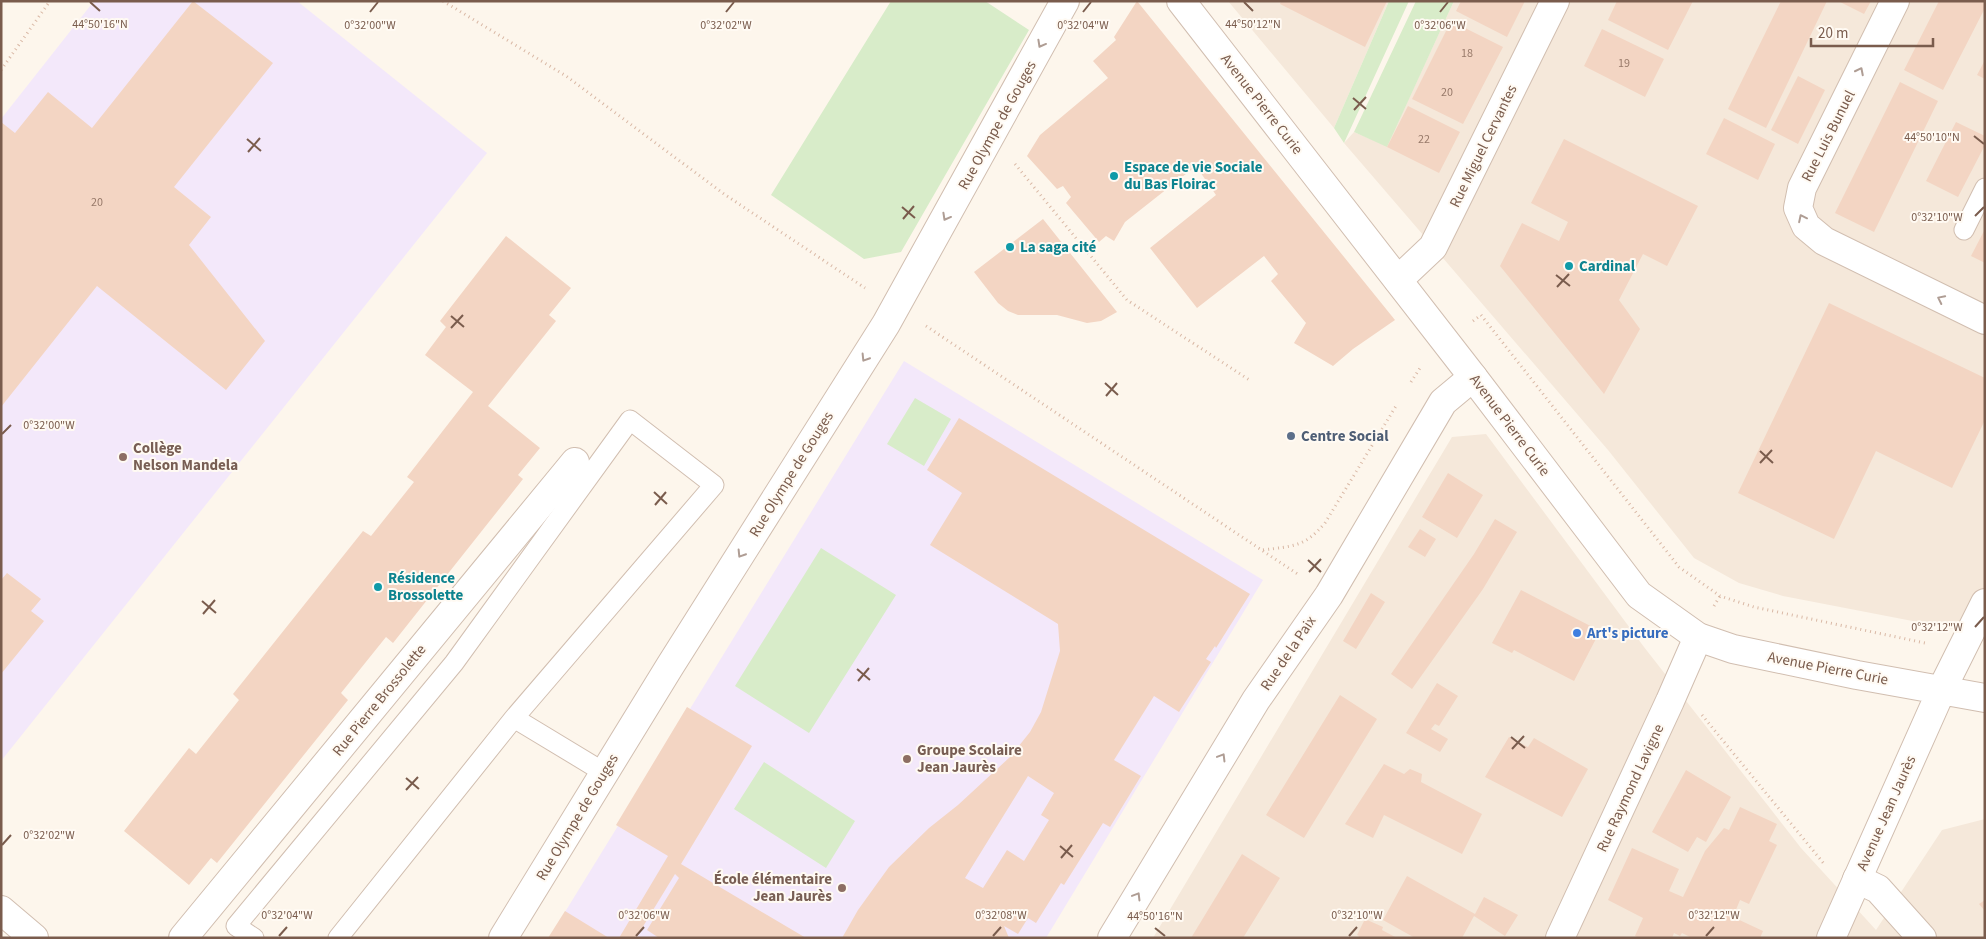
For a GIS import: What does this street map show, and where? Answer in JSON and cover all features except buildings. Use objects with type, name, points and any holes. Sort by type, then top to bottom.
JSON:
[{"type":"street","name":"Rue Olympe de Gouges","points":[[503,938],[665,674],[886,324],[1065,1]]},
{"type":"street","name":"Avenue Pierre Curie","points":[[1181,1],[1640,595],[1698,637],[1733,649],[1857,675],[1985,698]]},
{"type":"street","name":"Rue Miguel Cervantes","points":[[1398,280],[1433,247],[1555,1]]},
{"type":"street","name":"Rue Luis Bunuel","points":[[1895,1],[1802,188],[1798,208],[1806,226],[1824,241],[1985,320]]},
{"type":"street","name":"Rue de la Paix","points":[[1112,938],[1256,700],[1328,595],[1442,402],[1473,377]]},
{"type":"street","name":"Rue Pierre Brossolette","points":[[183,938],[575,462]]},
{"type":"street","name":"Avenue Jean Jaurès","points":[[1835,929],[1942,689],[1985,602]]},
{"type":"street","name":"Rue Raymond Lavigne","points":[[1560,938],[1698,637]]},
{"type":"street","points":[[1857,879],[1878,889],[1922,938]]},
{"type":"lane","points":[[1964,230],[1985,188]]},
{"type":"lane","points":[[254,938],[236,926],[454,663],[630,420],[714,486],[514,718],[338,938]]},
{"type":"lane","points":[[514,718],[605,773]]},
{"type":"path","points":[[1,70],[50,1]]},
{"type":"path","points":[[991,135],[1127,300],[1251,381]]},
{"type":"path","points":[[1670,701],[1697,710],[1825,865],[1825,900],[1835,929]]},
{"type":"shaded area","name":"Collège Nelson Mandela","points":[[94,1],[297,1],[487,153],[1,761],[1,119]]},
{"type":"shaded area","points":[[1228,1],[1389,1],[1334,128]]},
{"type":"shaded area","points":[[1454,1],[1985,1],[1985,635],[1783,596],[1739,583],[1694,558],[1608,450],[1344,143],[1354,132],[1387,146]]},
{"type":"shaded area","name":"Groupe Scolaire Jean Jaurès","points":[[904,361],[1263,580],[1046,938],[549,938]]},
{"type":"shaded area","points":[[1486,434],[1644,647],[1801,848],[1876,930],[1942,830],[1985,819],[1985,938],[1153,938],[1452,437]]},
{"type":"green space","points":[[891,1],[985,1],[1029,30],[901,252],[864,259],[771,195]]},
{"type":"green space","points":[[1389,1],[1409,1],[1344,143],[1334,128]]},
{"type":"green space","points":[[1416,1],[1454,1],[1387,147],[1354,132]]},
{"type":"green space","points":[[915,398],[951,419],[924,466],[887,444]]},
{"type":"green space","points":[[821,548],[896,595],[809,733],[735,686]]},
{"type":"green space","points":[[764,762],[855,821],[826,868],[734,809]]},
{"type":"place","name":"Espace de vie Sociale du Bas Floirac","points":[[1114,176]]},
{"type":"place","name":"La saga cité","points":[[1010,247]]},
{"type":"place","name":"Cardinal","points":[[1569,266]]},
{"type":"place","name":"Centre Social","points":[[1291,436]]},
{"type":"place","name":"Collège Nelson Mandela","points":[[123,457]]},
{"type":"place","name":"Résidence Brossolette","points":[[378,587]]},
{"type":"place","name":"Art's picture","points":[[1577,633]]},
{"type":"place","name":"Groupe Scolaire Jean Jaurès","points":[[907,759]]},
{"type":"place","name":"École élémentaire Jean Jaurès","points":[[842,888]]}]
